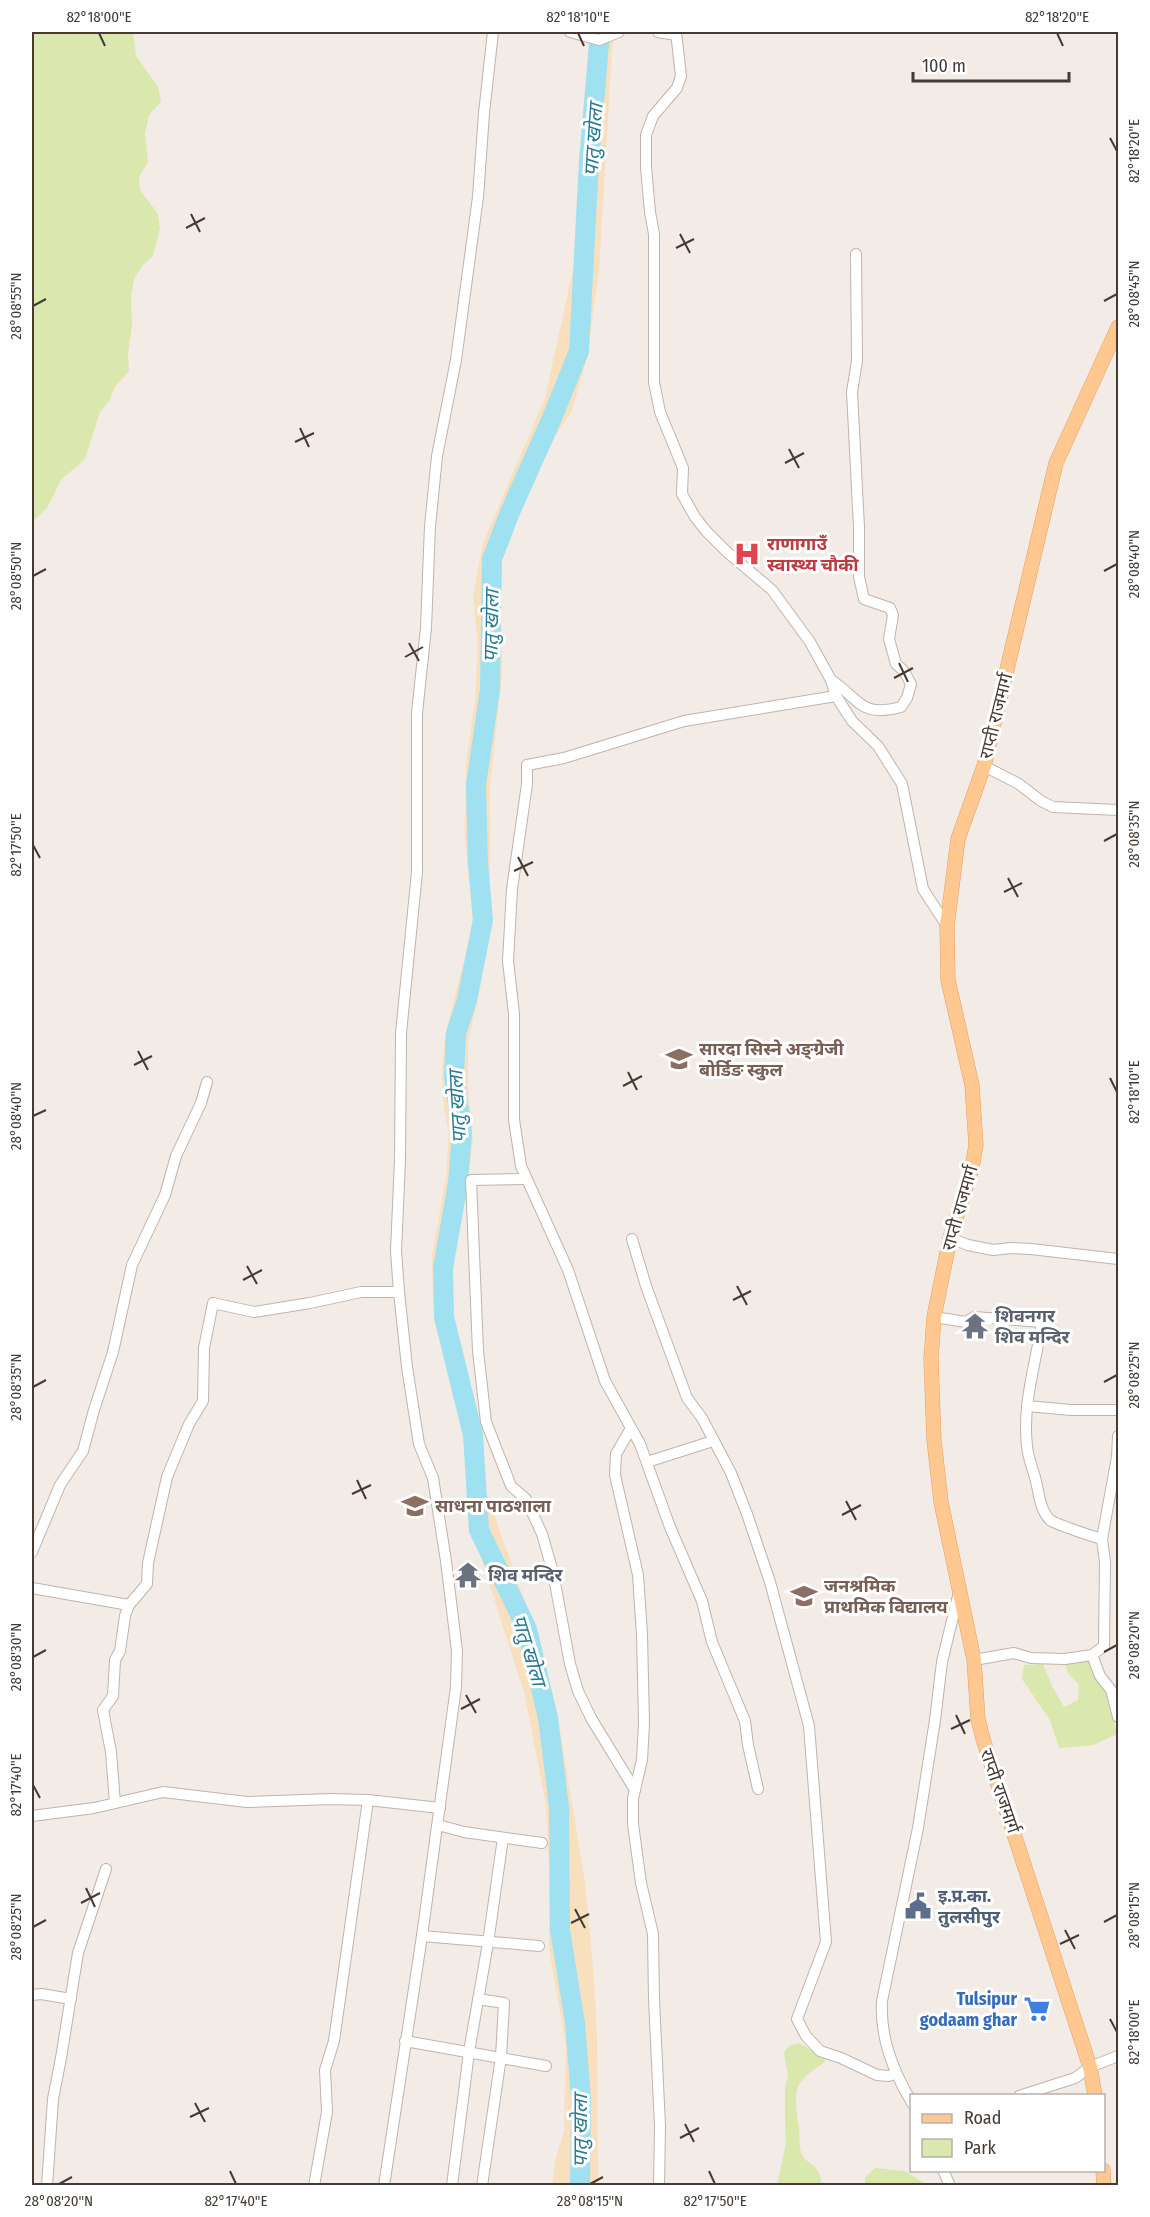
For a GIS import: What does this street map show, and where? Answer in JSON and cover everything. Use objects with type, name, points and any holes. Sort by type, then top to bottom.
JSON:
[{"type":"main road","name":"राप्ती राजमार्ग","points":[[1095,2094],[1090,2067],[978,1719],[974,1660],[936,1469],[931,1359],[934,1317],[950,1238],[972,1168],[976,1145],[972,1085],[948,980],[947,926],[958,839],[984,766],[1056,463],[1117,335]]},
{"type":"street","points":[[384,2186],[454,1713],[457,1651],[433,1478],[420,1444],[407,1367],[399,1292],[396,1251],[400,1160],[400,1033],[417,872],[417,713],[426,628],[430,526],[437,456],[456,360],[478,197],[486,84],[493,32]]},
{"type":"street","points":[[570,32],[599,40],[619,32]]},
{"type":"street","points":[[658,32],[676,33],[681,76],[677,88],[653,116],[646,135],[646,167],[654,234],[654,382],[660,412],[683,468],[682,494],[695,517],[727,552],[771,590],[810,642],[831,680],[836,696],[852,721],[878,746],[902,783],[923,889],[947,926]]},
{"type":"street","points":[[831,680],[842,687],[854,701],[869,710],[885,711],[901,707],[907,698],[911,684],[904,671],[896,664],[890,639],[893,615],[891,608],[864,599],[860,577],[852,392],[857,361],[856,254]]},
{"type":"street","points":[[758,1790],[745,1721],[712,1642],[702,1601],[670,1527],[640,1444],[605,1381],[568,1270],[526,1179],[517,1151],[514,1120],[514,1014],[508,961],[512,889],[527,784],[527,765],[564,758],[684,721],[836,696]]},
{"type":"street","points":[[984,766],[1019,784],[1053,807],[1119,810]]},
{"type":"street","points":[[32,1552],[60,1485],[83,1451],[118,1334],[132,1265],[165,1195],[177,1156],[201,1104],[207,1082]]},
{"type":"street","points":[[526,1179],[471,1180],[478,1351],[486,1422],[511,1486],[526,1499],[542,1534],[553,1572],[570,1664],[578,1691],[591,1718],[635,1790]]},
{"type":"street","points":[[950,1238],[968,1245],[993,1250],[1031,1249],[1119,1259]]},
{"type":"street","points":[[632,1239],[646,1286],[687,1398],[702,1418],[731,1473],[770,1582],[809,1726],[826,1942],[797,2019],[806,2036],[820,2051],[841,2058],[877,2076],[890,2076],[896,2073]]},
{"type":"street","points":[[116,1803],[111,1752],[103,1710],[113,1696],[115,1660],[120,1652],[125,1616],[129,1605],[147,1584],[148,1563],[167,1478],[189,1424],[203,1401],[204,1348],[213,1303],[254,1312],[310,1304],[361,1292],[399,1292]]},
{"type":"street","points":[[934,1317],[966,1322],[974,1317],[1042,1322],[1027,1406],[1027,1447],[1041,1504],[1051,1520],[1087,1536],[1102,1539]]},
{"type":"street","points":[[1027,1406],[1071,1410],[1119,1410]]},
{"type":"street","points":[[631,1428],[616,1454],[615,1475],[638,1575],[644,1723],[642,1760],[635,1790],[633,1824],[641,1883],[653,1934],[660,2126],[659,2186]]},
{"type":"street","points":[[974,1660],[1014,1653],[1031,1658],[1065,1659],[1092,1654],[1104,1646],[1105,1562],[1102,1539],[1119,1436]]},
{"type":"street","points":[[647,1462],[713,1441]]},
{"type":"street","points":[[32,1588],[129,1605]]},
{"type":"street","points":[[910,2099],[896,2073],[884,2038],[881,2017],[882,2001],[918,1828],[942,1662],[960,1588]]},
{"type":"street","points":[[1092,1654],[1100,1676],[1111,1690],[1119,1717]]},
{"type":"street","points":[[32,1816],[84,1810],[163,1792],[247,1802],[368,1800],[440,1808]]},
{"type":"street","points":[[314,2186],[327,2112],[325,2070],[334,2041],[368,1800]]},
{"type":"street","points":[[438,1825],[542,1843]]},
{"type":"street","points":[[452,2186],[469,2052],[503,1838]]},
{"type":"street","points":[[49,2185],[52,2099],[78,1953],[106,1869]]},
{"type":"street","points":[[422,1936],[539,1946]]},
{"type":"street","points":[[32,1995],[40,1994],[71,1999]]},
{"type":"street","points":[[478,1998],[504,2003],[501,2057],[482,2186]]},
{"type":"street","points":[[405,2041],[546,2067]]},
{"type":"street","points":[[1026,2094],[1075,2078],[1090,2067],[1119,2056]]},
{"type":"street","points":[[944,2172],[950,2186]]},
{"type":"green space","points":[[32,32],[133,32],[136,56],[158,87],[161,102],[149,115],[145,133],[148,162],[139,177],[140,190],[158,214],[160,228],[153,256],[142,266],[134,279],[131,296],[129,371],[114,388],[110,400],[100,412],[85,459],[61,480],[47,508],[32,522]]},
{"type":"green space","points":[[1064,1661],[1089,1662],[1108,1697],[1117,1734],[1093,1745],[1059,1748],[1050,1720],[1022,1679],[1024,1665],[1043,1664],[1064,1707],[1078,1700],[1079,1685],[1068,1673]]},
{"type":"green space","points":[[799,2043],[824,2058],[825,2062],[800,2083],[796,2097],[801,2153],[816,2168],[822,2185],[777,2186],[786,2143],[785,2088],[788,2075],[784,2054],[791,2045]]},
{"type":"green space","points":[[875,2168],[905,2171],[927,2185],[865,2185],[865,2178]]},
{"type":"sand","points":[[589,32],[613,32],[599,271],[587,357],[572,411],[555,436],[518,513],[501,560],[502,675],[490,786],[490,910],[480,990],[468,1041],[468,1086],[473,1140],[461,1222],[454,1252],[449,1297],[475,1409],[483,1483],[532,1622],[559,1725],[585,1882],[597,2037],[598,2185],[552,2185],[556,2158],[564,2131],[566,2046],[549,1949],[546,1805],[525,1696],[477,1545],[470,1495],[467,1426],[433,1301],[432,1255],[446,1177],[449,1134],[444,1109],[442,1068],[445,1036],[473,925],[465,837],[466,763],[475,700],[478,647],[473,596],[483,543],[545,398],[577,251],[581,159],[590,52]]},
{"type":"waterway","name":"पातु खोला","points":[[580,2186],[581,2099],[575,2023],[560,1930],[559,1807],[548,1718],[527,1629],[479,1530],[473,1435],[444,1317],[443,1268],[458,1183],[462,1133],[454,1075],[456,1033],[467,1000],[483,920],[478,863],[476,785],[490,689],[492,559],[579,351],[589,161],[600,32]]},
{"type":"place","name":"राणागाउँ स्वास्थ्य चौकी","points":[[747,554]]},
{"type":"place","name":"सारदा सिस्ने अङ्ग्रेजी बोर्डिङ स्कुल","points":[[679,1059]]},
{"type":"place","name":"शिवनगर शिव मन्दिर","points":[[975,1326]]},
{"type":"place","name":"साधना पाठशाला","points":[[415,1506]]},
{"type":"place","name":"शिव मन्दिर","points":[[468,1575]]},
{"type":"place","name":"जनश्रमिक प्राथमिक विद्यालय","points":[[804,1596]]},
{"type":"place","name":"इ.प्र.का. तुलसीपुर","points":[[918,1906]]},
{"type":"place","name":"Tulsipur godaam ghar","points":[[1037,2009]]}]
